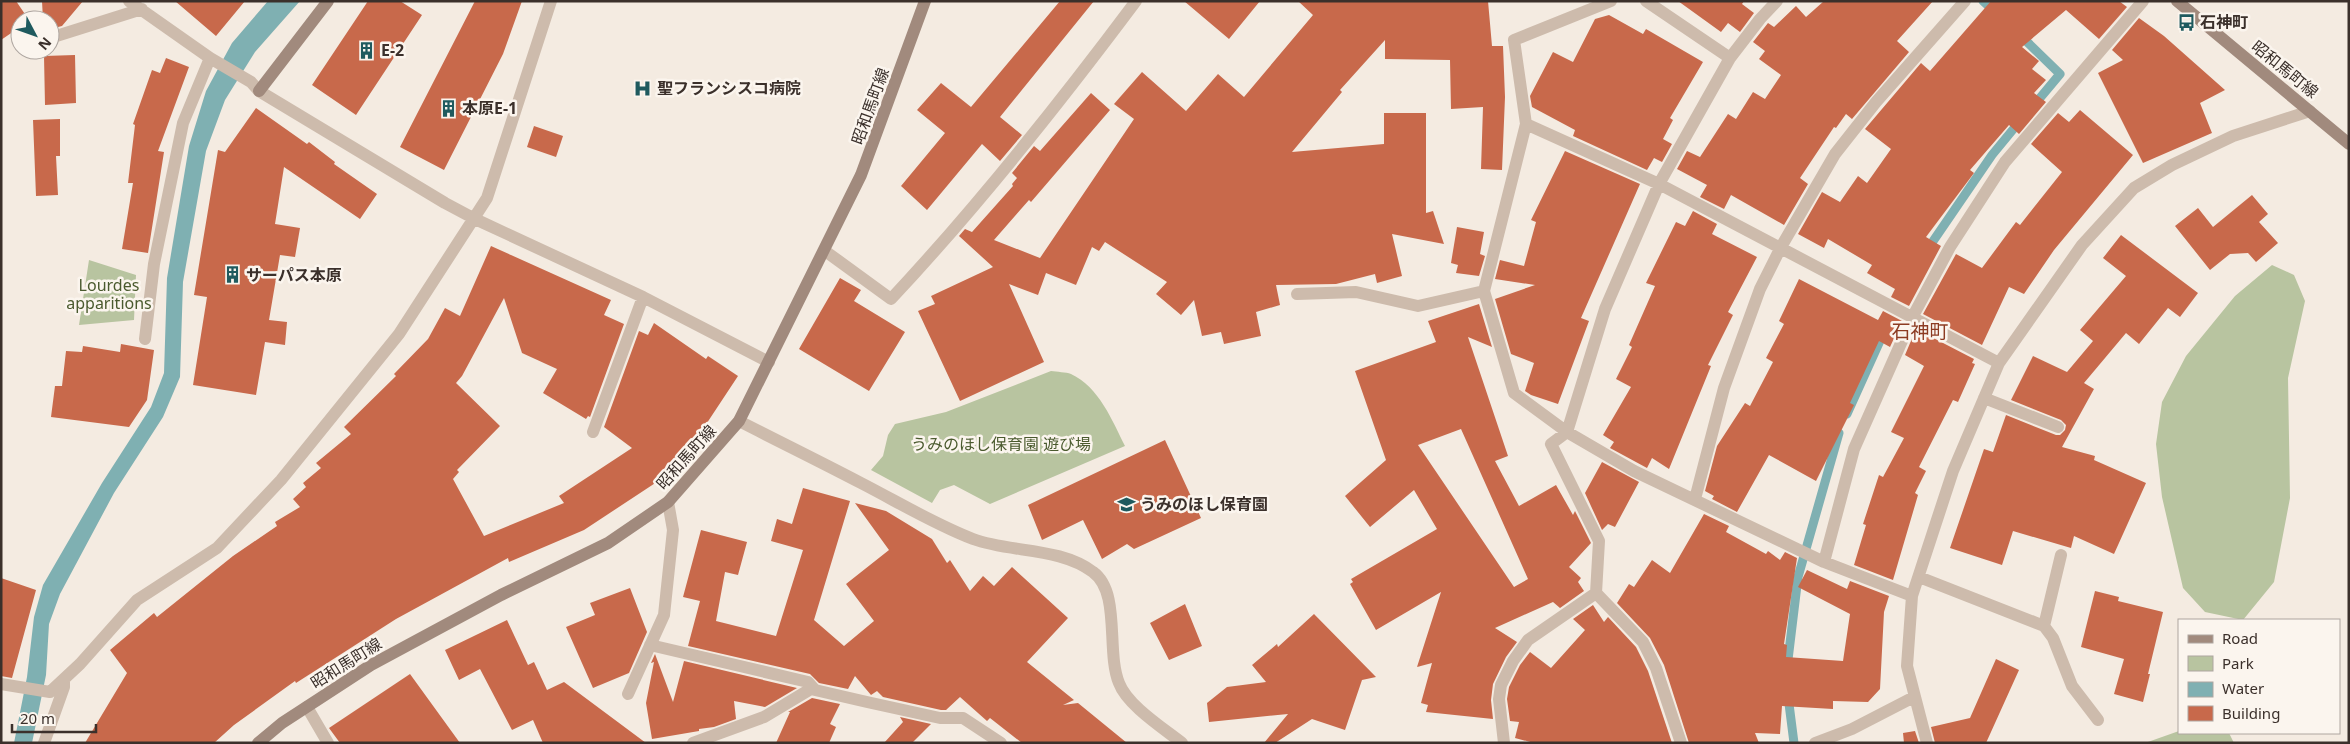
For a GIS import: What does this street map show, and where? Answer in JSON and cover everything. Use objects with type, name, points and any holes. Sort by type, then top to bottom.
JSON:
[{"type":"main road","points":[[255,86],[328,1]]},
{"type":"main road","name":"昭和馬町線","points":[[258,743],[282,723],[371,665],[501,595],[608,543],[668,502],[739,422],[861,175],[925,1]]},
{"type":"main road","name":"昭和馬町線","points":[[2176,1],[2349,144]]},
{"type":"street","points":[[129,1],[210,58],[475,219],[643,297],[769,362]]},
{"type":"street","points":[[2,685],[50,692],[80,664],[136,600],[217,548],[281,480],[399,334],[451,252],[475,219],[486,198],[551,1]]},
{"type":"street","points":[[825,251],[892,299],[944,242],[1076,80],[1136,1]]},
{"type":"street","points":[[1611,1],[1514,40],[1526,124],[1484,291],[1514,393],[1567,432],[1634,471],[1824,562],[1912,596]]},
{"type":"street","points":[[1646,1],[1730,58]]},
{"type":"street","points":[[1680,743],[1656,668],[1643,642],[1596,592],[1599,541],[1551,444],[1567,432],[1605,309],[1659,184],[1730,58],[1777,1]]},
{"type":"street","points":[[1695,499],[1724,388],[1760,289],[1781,246],[1834,154],[1876,102],[1965,1]]},
{"type":"street","points":[[1824,562],[1854,449],[1913,316],[1950,247],[2005,162],[2143,1]]},
{"type":"street","points":[[60,35],[142,9]]},
{"type":"street","points":[[145,339],[154,264],[183,123],[210,58]]},
{"type":"street","points":[[1927,743],[1907,666],[1912,596],[1953,471],[1999,362],[2082,245],[2134,188],[2172,165],[2233,136],[2310,111]]},
{"type":"street","points":[[1526,124],[1659,184],[1781,246],[1999,362]]},
{"type":"street","points":[[1297,294],[1356,292],[1418,306],[1484,291]]},
{"type":"street","points":[[594,432],[643,297]]},
{"type":"street","points":[[1984,398],[2058,427]]},
{"type":"street","points":[[739,422],[974,540],[1070,560],[1093,571],[1104,582],[1108,598],[1114,665],[1119,684],[1128,698],[1182,743]]},
{"type":"street","points":[[628,694],[664,615],[673,530],[668,502]]},
{"type":"street","points":[[2044,626],[2061,555]]},
{"type":"street","points":[[1919,577],[2044,626],[2053,638],[2072,686],[2098,720]]},
{"type":"street","points":[[1504,743],[1499,699],[1501,685],[1513,661],[1528,640],[1596,592]]},
{"type":"street","points":[[650,645],[808,682],[815,690],[940,718],[963,718],[1001,743]]},
{"type":"street","points":[[44,743],[64,687],[64,679]]},
{"type":"street","points":[[693,743],[764,717],[810,690],[808,682]]},
{"type":"street","points":[[1815,743],[1852,729],[1914,697]]},
{"type":"street","points":[[307,707],[328,743]]},
{"type":"green space","name":"Lourdes apparitions","points":[[89,260],[136,275],[134,320],[79,325]]},
{"type":"green space","points":[[2272,265],[2294,275],[2305,301],[2288,378],[2290,498],[2274,582],[2244,619],[2205,612],[2183,588],[2162,497],[2156,444],[2162,402],[2186,356],[2235,296]]},
{"type":"green space","name":"うみのほし保育園 遊び場","points":[[1051,371],[1071,374],[1089,387],[1104,405],[1125,446],[990,504],[954,485],[940,490],[932,503],[871,470],[883,456],[888,435],[895,424],[946,412]]},
{"type":"green space","points":[[2178,731],[2178,734],[2230,734],[2234,743],[2145,743]]},
{"type":"water","points":[[268,1],[300,1],[255,52],[225,100],[206,151],[183,282],[180,377],[163,417],[114,493],[60,594],[49,624],[46,675],[32,743],[14,743],[27,677],[34,617],[43,585],[102,483],[151,407],[164,373],[167,278],[189,146],[206,91],[232,43]]},
{"type":"building","points":[[1,1],[16,1],[22,10],[10,10],[10,34],[1,40]]},
{"type":"building","points":[[42,1],[83,1],[60,26],[60,10],[42,10]]},
{"type":"building","points":[[175,1],[245,1],[216,36]]},
{"type":"building","name":"E-2","points":[[368,1],[400,1],[422,15],[356,115],[312,85]]},
{"type":"building","name":"本原E-1","points":[[475,1],[522,1],[503,54],[444,170],[400,147]]},
{"type":"building","points":[[1060,1],[1094,1],[1000,117],[1022,135],[1000,161],[982,144],[927,210],[901,186],[945,133],[917,110],[941,83],[971,107]]},
{"type":"building","points":[[1184,1],[1260,1],[1229,39]]},
{"type":"building","points":[[1298,1],[1488,1],[1492,46],[1503,46],[1505,97],[1502,170],[1481,169],[1483,107],[1451,109],[1450,60],[1385,59],[1385,40],[1340,90],[1342,92],[1292,152],[1384,144],[1384,113],[1426,113],[1426,213],[1433,211],[1444,244],[1392,234],[1402,276],[1377,283],[1375,274],[1336,284],[1276,285],[1280,305],[1256,312],[1261,336],[1224,344],[1221,332],[1202,336],[1194,300],[1181,315],[1156,294],[1167,282],[1105,242],[1099,251],[1092,247],[1076,285],[1046,273],[1038,295],[1009,284],[1044,362],[960,401],[918,311],[935,304],[931,296],[993,267],[959,236],[965,229],[972,232],[1013,186],[1012,184],[1017,178],[1012,173],[1034,146],[1040,151],[1091,93],[1110,110],[1031,202],[1029,200],[994,240],[1040,258],[1134,119],[1114,104],[1142,72],[1186,111],[1218,74],[1244,97],[1313,15]]},
{"type":"building","points":[[1678,1],[1744,1],[1742,4],[1754,13],[1740,32],[1728,23],[1721,32]]},
{"type":"building","points":[[1824,1],[1933,1],[1897,41],[1909,52],[1852,119],[1846,114],[1836,128],[1834,127],[1800,178],[1808,184],[1784,225],[1731,195],[1724,209],[1700,197],[1707,185],[1677,169],[1687,151],[1700,157],[1728,114],[1736,119],[1753,92],[1765,99],[1781,75],[1759,59],[1765,51],[1753,42],[1768,23],[1774,27],[1796,6],[1806,17]]},
{"type":"building","points":[[1991,1],[2119,1],[2127,7],[2099,39],[2066,10],[2022,47],[2039,61],[2032,69],[2046,80],[2034,93],[2046,102],[2019,134],[2009,125],[1970,170],[1974,173],[1926,237],[1941,246],[1909,306],[1891,297],[1895,289],[1867,273],[1872,265],[1828,239],[1824,248],[1798,234],[1822,192],[1840,202],[1858,176],[1867,183],[1891,149],[1865,129],[1921,63],[1930,71]]},
{"type":"building","points":[[1609,15],[1643,34],[1646,29],[1703,62],[1670,118],[1673,120],[1663,139],[1672,144],[1662,162],[1654,158],[1647,170],[1573,136],[1575,130],[1532,107],[1530,96],[1553,52],[1573,62],[1595,19]]},
{"type":"building","points":[[2139,18],[2164,36],[2225,90],[2200,103],[2212,133],[2143,163],[2098,73],[2123,60],[2112,50]]},
{"type":"building","points":[[60,55],[75,55],[76,103],[45,105],[44,60],[60,60]]},
{"type":"building","points":[[166,58],[189,67],[158,151],[164,152],[148,253],[122,249],[133,183],[128,183],[135,125],[133,124],[152,70],[160,73]]},
{"type":"building","name":"サーパス本原","points":[[256,108],[307,144],[309,142],[335,162],[334,164],[377,194],[360,219],[284,167],[275,224],[300,228],[295,257],[280,255],[269,320],[287,322],[285,345],[265,342],[256,395],[193,385],[207,297],[194,295],[218,150],[225,152]]},
{"type":"building","points":[[2080,110],[2133,155],[2054,250],[2024,294],[2009,287],[1982,345],[1923,314],[1956,254],[1982,268],[2016,222],[2020,225],[2062,172],[2031,144],[2058,113],[2069,122]]},
{"type":"building","points":[[60,119],[60,156],[56,156],[58,195],[36,196],[33,120]]},
{"type":"building","points":[[534,126],[563,136],[556,157],[527,147]]},
{"type":"building","points":[[1565,151],[1640,184],[1581,318],[1589,321],[1558,404],[1531,395],[1525,391],[1534,363],[1511,354],[1495,299],[1535,285],[1495,279],[1500,260],[1524,266],[1536,222],[1531,220]]},
{"type":"building","points":[[2252,195],[2268,214],[2259,222],[2278,243],[2256,262],[2248,253],[2230,254],[2210,270],[2175,226],[2198,208],[2213,227]]},
{"type":"building","points":[[1693,211],[1717,224],[1712,234],[1757,257],[1728,312],[1733,315],[1708,365],[1711,366],[1669,469],[1652,458],[1647,468],[1610,448],[1614,442],[1603,435],[1631,387],[1616,379],[1632,347],[1629,345],[1655,286],[1646,283],[1676,222],[1685,226]]},
{"type":"building","points":[[1457,227],[1484,232],[1480,254],[1485,256],[1479,276],[1456,273],[1458,265],[1451,263]]},
{"type":"building","points":[[2121,235],[2198,293],[2180,317],[2168,308],[2139,344],[2126,333],[2084,383],[2094,389],[2062,447],[2095,456],[2094,460],[2146,483],[2114,554],[2074,536],[2071,548],[2013,531],[2002,565],[1950,548],[1984,449],[1993,452],[2006,415],[2056,435],[2060,435],[2065,430],[2066,425],[2061,420],[2011,400],[2033,356],[2067,372],[2093,341],[2080,330],[2126,276],[2103,258]]},
{"type":"building","points":[[491,246],[611,300],[604,315],[624,324],[590,417],[588,416],[586,419],[543,393],[557,369],[522,353],[504,298],[462,376],[456,383],[500,426],[457,470],[459,472],[453,479],[484,536],[564,503],[559,496],[632,448],[604,427],[639,331],[648,335],[654,323],[706,359],[708,356],[738,376],[672,472],[584,530],[509,562],[508,558],[396,619],[296,683],[295,681],[234,725],[214,743],[85,743],[127,673],[110,650],[154,613],[157,617],[233,556],[277,526],[275,522],[300,507],[293,499],[306,487],[303,483],[321,468],[316,463],[351,434],[344,427],[396,376],[394,374],[428,339],[445,308],[460,316]]},
{"type":"building","points":[[840,278],[861,290],[854,301],[905,332],[869,391],[799,349]]},
{"type":"building","points":[[1799,279],[1878,320],[1883,311],[1902,321],[1890,347],[1879,341],[1850,403],[1854,405],[1816,481],[1769,455],[1737,512],[1712,499],[1714,496],[1705,491],[1717,446],[1745,403],[1750,406],[1773,362],[1766,358],[1784,324],[1779,321]]},
{"type":"building","points":[[1479,304],[1492,347],[1468,337],[1508,456],[1495,461],[1519,506],[1556,485],[1573,515],[1575,511],[1591,543],[1569,567],[1581,578],[1578,582],[1584,591],[1560,608],[1553,602],[1495,628],[1517,642],[1506,657],[1493,684],[1491,700],[1493,719],[1426,712],[1428,705],[1421,703],[1432,663],[1417,667],[1441,592],[1376,630],[1350,584],[1353,582],[1351,579],[1437,529],[1414,490],[1370,527],[1345,496],[1386,460],[1355,371],[1436,342],[1428,321]],"holes":[[[1461,429],[1528,579],[1514,587],[1418,445]]]},
{"type":"building","points":[[1916,329],[1974,359],[1972,363],[1975,364],[1958,402],[1953,400],[1919,467],[1926,471],[1915,493],[1918,495],[1893,580],[1854,565],[1866,525],[1863,524],[1879,475],[1883,477],[1904,438],[1891,432],[1924,366],[1905,355]]},
{"type":"building","points":[[121,344],[154,350],[147,400],[129,427],[51,417],[55,386],[62,386],[66,351],[82,352],[83,346],[120,352]]},
{"type":"building","points":[[1165,440],[1201,518],[1134,549],[1127,544],[1102,559],[1083,520],[1042,540],[1028,505]]},
{"type":"building","points":[[1602,462],[1639,482],[1615,527],[1608,524],[1602,530],[1585,493]]},
{"type":"building","points":[[803,488],[850,501],[814,620],[844,646],[874,621],[846,584],[889,550],[855,503],[886,511],[932,539],[947,563],[950,560],[970,591],[983,576],[994,586],[1012,567],[1068,618],[1027,662],[1074,700],[1063,705],[1078,703],[1127,743],[1022,743],[990,718],[987,721],[960,697],[946,710],[941,710],[883,697],[877,691],[871,695],[855,676],[848,689],[819,683],[810,674],[688,646],[700,601],[683,597],[701,530],[747,542],[738,575],[725,572],[716,621],[776,636],[803,550],[771,541],[777,519],[792,524]]},
{"type":"building","points":[[1704,514],[1729,526],[1726,532],[1766,554],[1768,551],[1780,560],[1785,552],[1797,558],[1784,644],[1787,645],[1786,657],[1843,661],[1850,614],[1798,587],[1807,570],[1847,589],[1850,581],[1889,596],[1884,612],[1880,689],[1868,702],[1833,701],[1833,709],[1782,706],[1780,734],[1755,733],[1759,743],[1689,743],[1664,665],[1650,638],[1617,603],[1629,584],[1634,587],[1652,560],[1670,573]]},
{"type":"building","points":[[1,578],[36,590],[12,678],[1,676]]},
{"type":"building","points":[[630,588],[647,632],[629,673],[593,688],[566,627],[595,615],[590,603]]},
{"type":"building","points":[[2095,591],[2119,597],[2118,601],[2163,612],[2143,702],[2114,694],[2124,659],[2081,647]]},
{"type":"building","points":[[1185,604],[1202,646],[1169,660],[1150,623]]},
{"type":"building","points":[[1593,605],[1604,622],[1608,617],[1636,647],[1648,671],[1672,743],[1534,743],[1515,738],[1519,722],[1510,721],[1507,699],[1509,687],[1520,665],[1530,652],[1551,668],[1585,630],[1573,619]]},
{"type":"building","points":[[1314,614],[1376,677],[1362,680],[1345,730],[1312,719],[1275,743],[1264,743],[1288,714],[1209,722],[1207,703],[1227,687],[1266,682],[1252,665],[1277,644],[1278,647]]},
{"type":"building","points":[[507,620],[528,665],[534,662],[547,690],[564,682],[646,743],[543,743],[533,720],[512,730],[480,669],[459,680],[445,650]]},
{"type":"building","points":[[655,654],[673,702],[684,661],[797,688],[765,707],[734,701],[736,719],[714,727],[652,739],[646,703],[654,662],[651,663]]},
{"type":"building","points":[[1996,659],[2019,670],[1986,743],[1935,743],[1931,727],[1970,718]]},
{"type":"building","points":[[410,674],[460,743],[340,743],[329,728]]},
{"type":"building","points":[[812,698],[840,704],[830,724],[836,727],[829,743],[776,743],[790,712],[788,712]]},
{"type":"building","points":[[900,717],[931,724],[912,743],[884,743],[903,722]]},
{"type":"building","points":[[1915,731],[1919,743],[1904,743],[1903,733]]},
{"type":"waterway","points":[[1983,1],[1996,13]]},
{"type":"waterway","points":[[2020,35],[2060,74],[2034,105]]},
{"type":"waterway","points":[[1927,250],[1992,155],[2020,121]]},
{"type":"waterway","points":[[1847,414],[1884,332]]},
{"type":"waterway","points":[[1787,668],[1798,577],[1839,433]]},
{"type":"waterway","points":[[1788,696],[1794,743]]},
{"type":"place","name":"石神町","points":[[2186,22]]},
{"type":"place","name":"E-2","points":[[367,50]]},
{"type":"place","name":"聖フランシスコ病院","points":[[643,88]]},
{"type":"place","name":"本原E-1","points":[[448,108]]},
{"type":"place","name":"サーパス本原","points":[[232,275]]},
{"type":"place","name":"うみのほし保育園","points":[[1126,504]]},
{"type":"district","name":"石神町","points":[[1920,331]]}]
